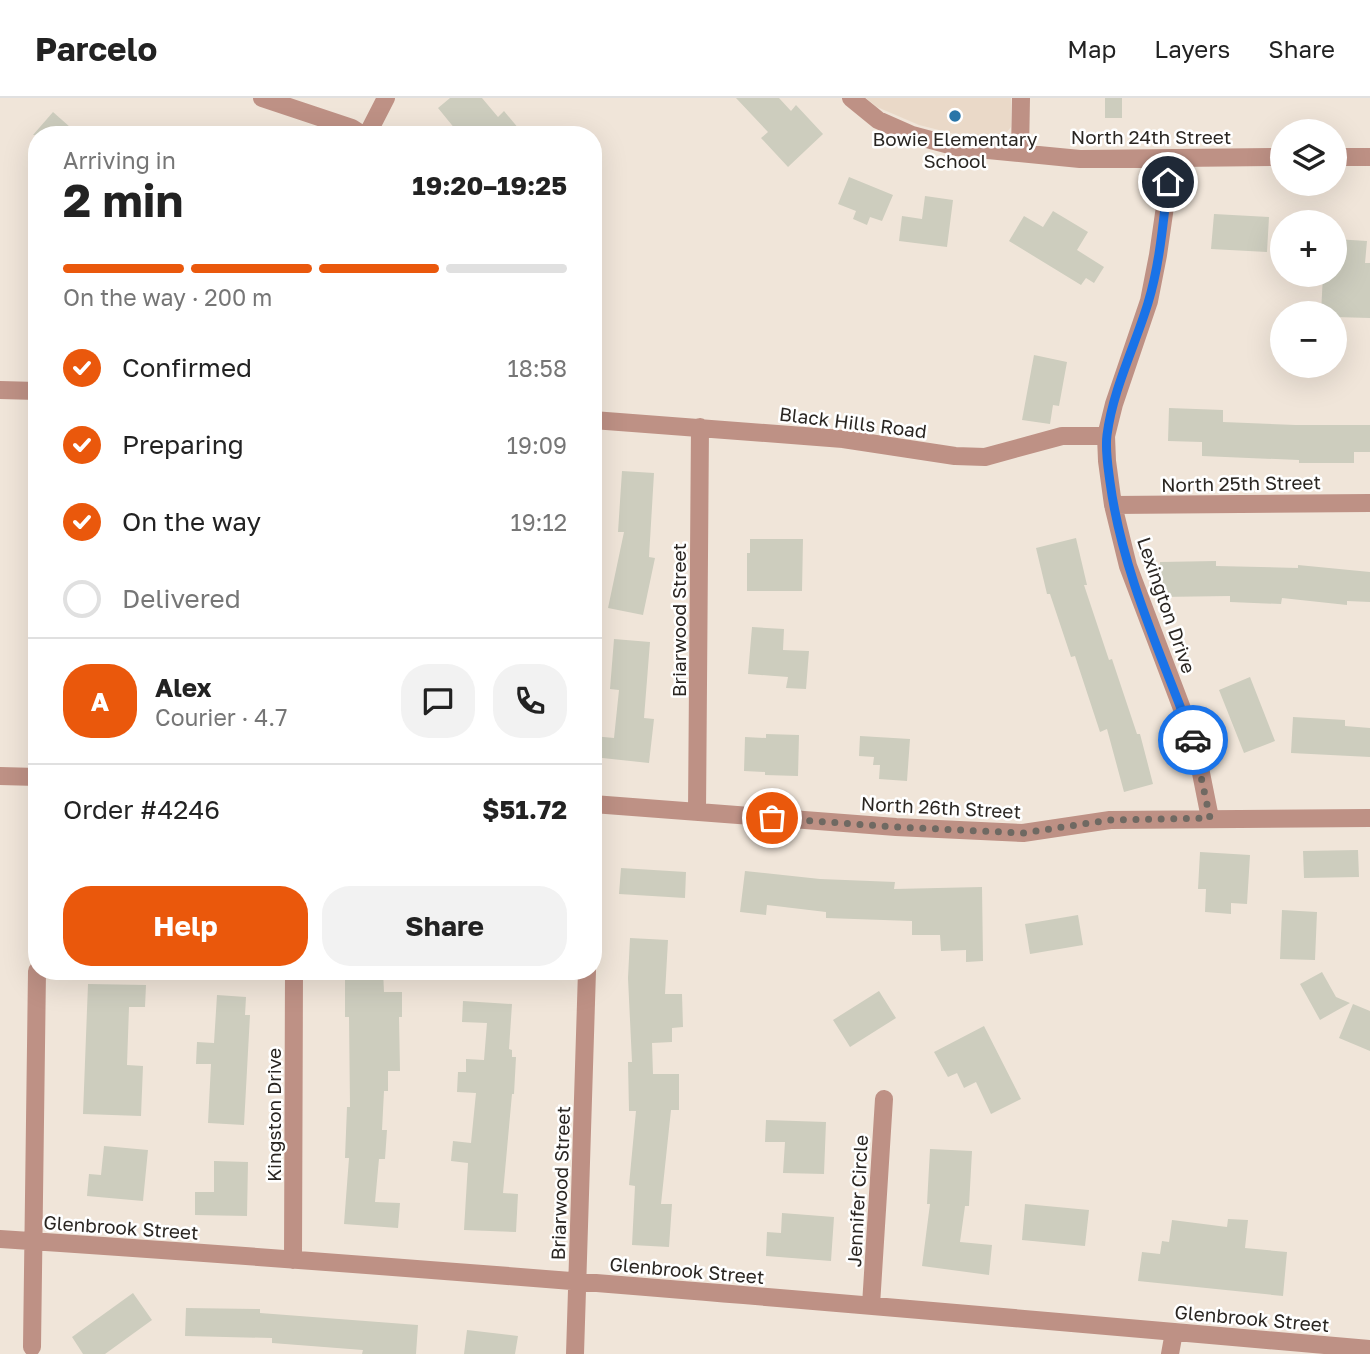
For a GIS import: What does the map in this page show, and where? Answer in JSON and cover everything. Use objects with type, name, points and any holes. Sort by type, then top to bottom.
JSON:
[{"type":"street","points":[[262,98],[346,126]]},
{"type":"street","points":[[370,126],[386,98]]},
{"type":"street","name":"North 24th Street","points":[[851,98],[878,120],[912,135],[957,147],[1080,159],[1270,157]]},
{"type":"street","points":[[1020,153],[1021,98]]},
{"type":"street","points":[[1347,157],[1370,157]]},
{"type":"street","name":"Lexington Drive","points":[[1172,158],[1149,301],[1106,436],[1113,505],[1128,566],[1195,743],[1210,818]]},
{"type":"street","points":[[0,390],[28,391]]},
{"type":"street","name":"Black Hills Road","points":[[602,421],[843,439],[955,456],[985,457],[1062,436],[1106,436]]},
{"type":"street","name":"Briarwood Street","points":[[698,812],[700,427]]},
{"type":"street","name":"North 25th Street","points":[[1113,505],[1370,503]]},
{"type":"street","points":[[0,776],[28,777]]},
{"type":"street","name":"North 26th Street","points":[[602,805],[896,827],[1023,833],[1110,820],[1370,818]]},
{"type":"street","points":[[32,1347],[37,980]]},
{"type":"street","name":"Kingston Drive","points":[[293,1260],[295,980]]},
{"type":"street","name":"Briarwood Street","points":[[575,1354],[587,980]]},
{"type":"street","name":"Jennifer Circle","points":[[871,1305],[884,1099]]},
{"type":"street","name":"Glenbrook Street","points":[[0,1239],[871,1305],[1370,1349]]},
{"type":"street","points":[[1170,1354],[1174,1332]]},
{"type":"shaded area","name":"Bowie Elementary School","points":[[866,98],[1011,98],[1011,127],[1001,139],[971,138],[919,125],[877,107]]},
{"type":"building","points":[[450,98],[482,98],[498,117],[504,111],[516,126],[453,126],[438,108]]},
{"type":"building","points":[[736,98],[779,98],[791,111],[796,105],[823,134],[788,167],[761,138],[768,132]]},
{"type":"building","points":[[1105,98],[1122,98],[1122,118],[1105,118]]},
{"type":"building","points":[[53,112],[69,126],[41,126]]},
{"type":"building","points":[[849,177],[893,195],[882,221],[870,217],[867,225],[853,219],[856,211],[838,204]]},
{"type":"building","points":[[925,196],[953,200],[947,247],[899,241],[902,216],[922,219]]},
{"type":"building","points":[[1053,211],[1088,232],[1077,250],[1104,267],[1094,283],[1086,278],[1081,285],[1009,241],[1024,216],[1043,227]]},
{"type":"building","points":[[1214,214],[1269,217],[1267,252],[1211,249]]},
{"type":"building","points":[[1347,240],[1367,241],[1365,263],[1370,263],[1370,318],[1347,317],[1347,301],[1322,301],[1322,287],[1347,287]]},
{"type":"building","points":[[1034,355],[1067,362],[1059,406],[1053,405],[1050,424],[1022,420]]},
{"type":"building","points":[[1169,408],[1223,410],[1223,422],[1370,425],[1370,452],[1354,452],[1354,463],[1299,463],[1299,460],[1202,456],[1202,442],[1168,441]]},
{"type":"building","points":[[622,471],[654,473],[649,557],[655,558],[643,615],[608,608],[624,532],[618,532]]},
{"type":"building","points":[[1076,538],[1087,585],[1084,585],[1109,660],[1112,659],[1137,734],[1140,734],[1153,784],[1124,792],[1107,729],[1100,732],[1075,656],[1071,657],[1050,594],[1047,594],[1036,548]]},
{"type":"building","points":[[750,539],[803,539],[802,591],[747,591],[747,553],[750,553]]},
{"type":"building","points":[[1216,561],[1216,566],[1298,568],[1298,565],[1370,572],[1370,602],[1347,601],[1347,605],[1282,598],[1281,604],[1230,602],[1230,596],[1160,597],[1160,562]]},
{"type":"building","points":[[752,627],[784,629],[783,650],[809,651],[806,689],[786,688],[788,677],[748,674]]},
{"type":"building","points":[[614,639],[650,642],[644,718],[654,719],[649,763],[602,758],[602,737],[614,738],[619,690],[610,689]]},
{"type":"building","points":[[1250,677],[1275,741],[1244,753],[1219,690]]},
{"type":"building","points":[[1293,717],[1345,720],[1345,726],[1370,728],[1370,757],[1291,753]]},
{"type":"building","points":[[766,734],[799,735],[798,776],[744,771],[745,737],[766,738]]},
{"type":"building","points":[[860,736],[910,739],[907,781],[879,779],[880,765],[873,765],[874,757],[859,756]]},
{"type":"building","points":[[1358,850],[1359,877],[1304,878],[1303,851]]},
{"type":"building","points":[[1200,852],[1250,855],[1247,904],[1231,903],[1231,914],[1205,912],[1206,889],[1198,889]]},
{"type":"building","points":[[621,868],[686,872],[685,898],[619,894]]},
{"type":"building","points":[[745,871],[820,879],[895,882],[894,889],[982,887],[983,961],[966,962],[966,950],[941,951],[940,935],[912,935],[912,921],[826,918],[826,912],[767,905],[766,915],[740,912]]},
{"type":"building","points":[[1282,910],[1317,912],[1315,960],[1280,959]]},
{"type":"building","points":[[1078,915],[1083,945],[1030,954],[1025,924]]},
{"type":"building","points":[[630,938],[668,940],[665,994],[682,994],[683,1027],[672,1028],[672,1042],[652,1043],[653,1074],[679,1074],[679,1110],[671,1110],[661,1204],[672,1204],[669,1247],[632,1245],[635,1186],[629,1185],[636,1111],[629,1111],[628,1062],[632,1062],[628,978]]},
{"type":"building","points":[[1322,972],[1336,997],[1350,1003],[1320,1020],[1300,984]]},
{"type":"building","points":[[345,980],[383,980],[384,992],[402,992],[402,1017],[399,1017],[400,1071],[388,1071],[388,1091],[384,1091],[382,1130],[387,1130],[385,1159],[379,1159],[375,1202],[400,1203],[398,1228],[344,1224],[349,1158],[345,1158],[347,1107],[350,1107],[349,1017],[345,1017]]},
{"type":"building","points":[[88,984],[146,985],[145,1007],[129,1007],[127,1065],[143,1066],[141,1116],[83,1114]]},
{"type":"building","points":[[879,991],[896,1018],[850,1047],[833,1020]]},
{"type":"building","points":[[217,995],[246,997],[245,1015],[250,1015],[244,1125],[208,1123],[211,1064],[196,1064],[197,1042],[214,1043]]},
{"type":"building","points":[[463,1001],[512,1004],[509,1049],[512,1050],[512,1057],[516,1057],[503,1193],[518,1194],[516,1232],[464,1230],[468,1163],[451,1161],[453,1141],[471,1143],[476,1093],[457,1092],[458,1072],[466,1072],[466,1059],[484,1060],[487,1023],[462,1022]]},
{"type":"building","points":[[1353,1004],[1370,1011],[1370,1051],[1339,1038]]},
{"type":"building","points":[[984,1026],[1021,1099],[991,1114],[976,1082],[964,1088],[957,1073],[948,1077],[934,1052]]},
{"type":"building","points":[[766,1120],[826,1122],[824,1174],[783,1173],[785,1142],[765,1142]]},
{"type":"building","points":[[104,1146],[148,1150],[143,1201],[87,1196],[89,1174],[101,1175]]},
{"type":"building","points":[[930,1149],[972,1151],[969,1206],[965,1206],[960,1242],[992,1245],[989,1275],[922,1266],[930,1204],[927,1204]]},
{"type":"building","points":[[214,1161],[248,1162],[247,1216],[195,1215],[195,1192],[214,1192]]},
{"type":"building","points":[[1025,1204],[1089,1210],[1085,1246],[1022,1240]]},
{"type":"building","points":[[782,1213],[834,1217],[831,1261],[766,1256],[767,1232],[781,1233]]},
{"type":"building","points":[[1228,1219],[1248,1220],[1245,1248],[1287,1252],[1283,1296],[1138,1281],[1142,1252],[1160,1254],[1162,1241],[1169,1242],[1172,1220],[1227,1227]]},
{"type":"building","points":[[133,1293],[152,1320],[105,1354],[83,1354],[72,1337]]},
{"type":"building","points":[[186,1308],[260,1309],[260,1313],[418,1325],[416,1354],[362,1354],[363,1350],[272,1343],[272,1338],[185,1336]]},
{"type":"building","points":[[467,1330],[518,1336],[515,1354],[464,1354]]},
{"type":"way so far","points":[[772,818],[1023,833],[1110,820],[1210,818],[1193,740]]},
{"type":"place","name":"Bowie Elementary School","points":[[955,116]]},
{"type":"route","points":[[1168,182],[1149,301],[1114,404],[1106,436],[1107,461],[1113,505],[1128,566],[1193,740]]}]
